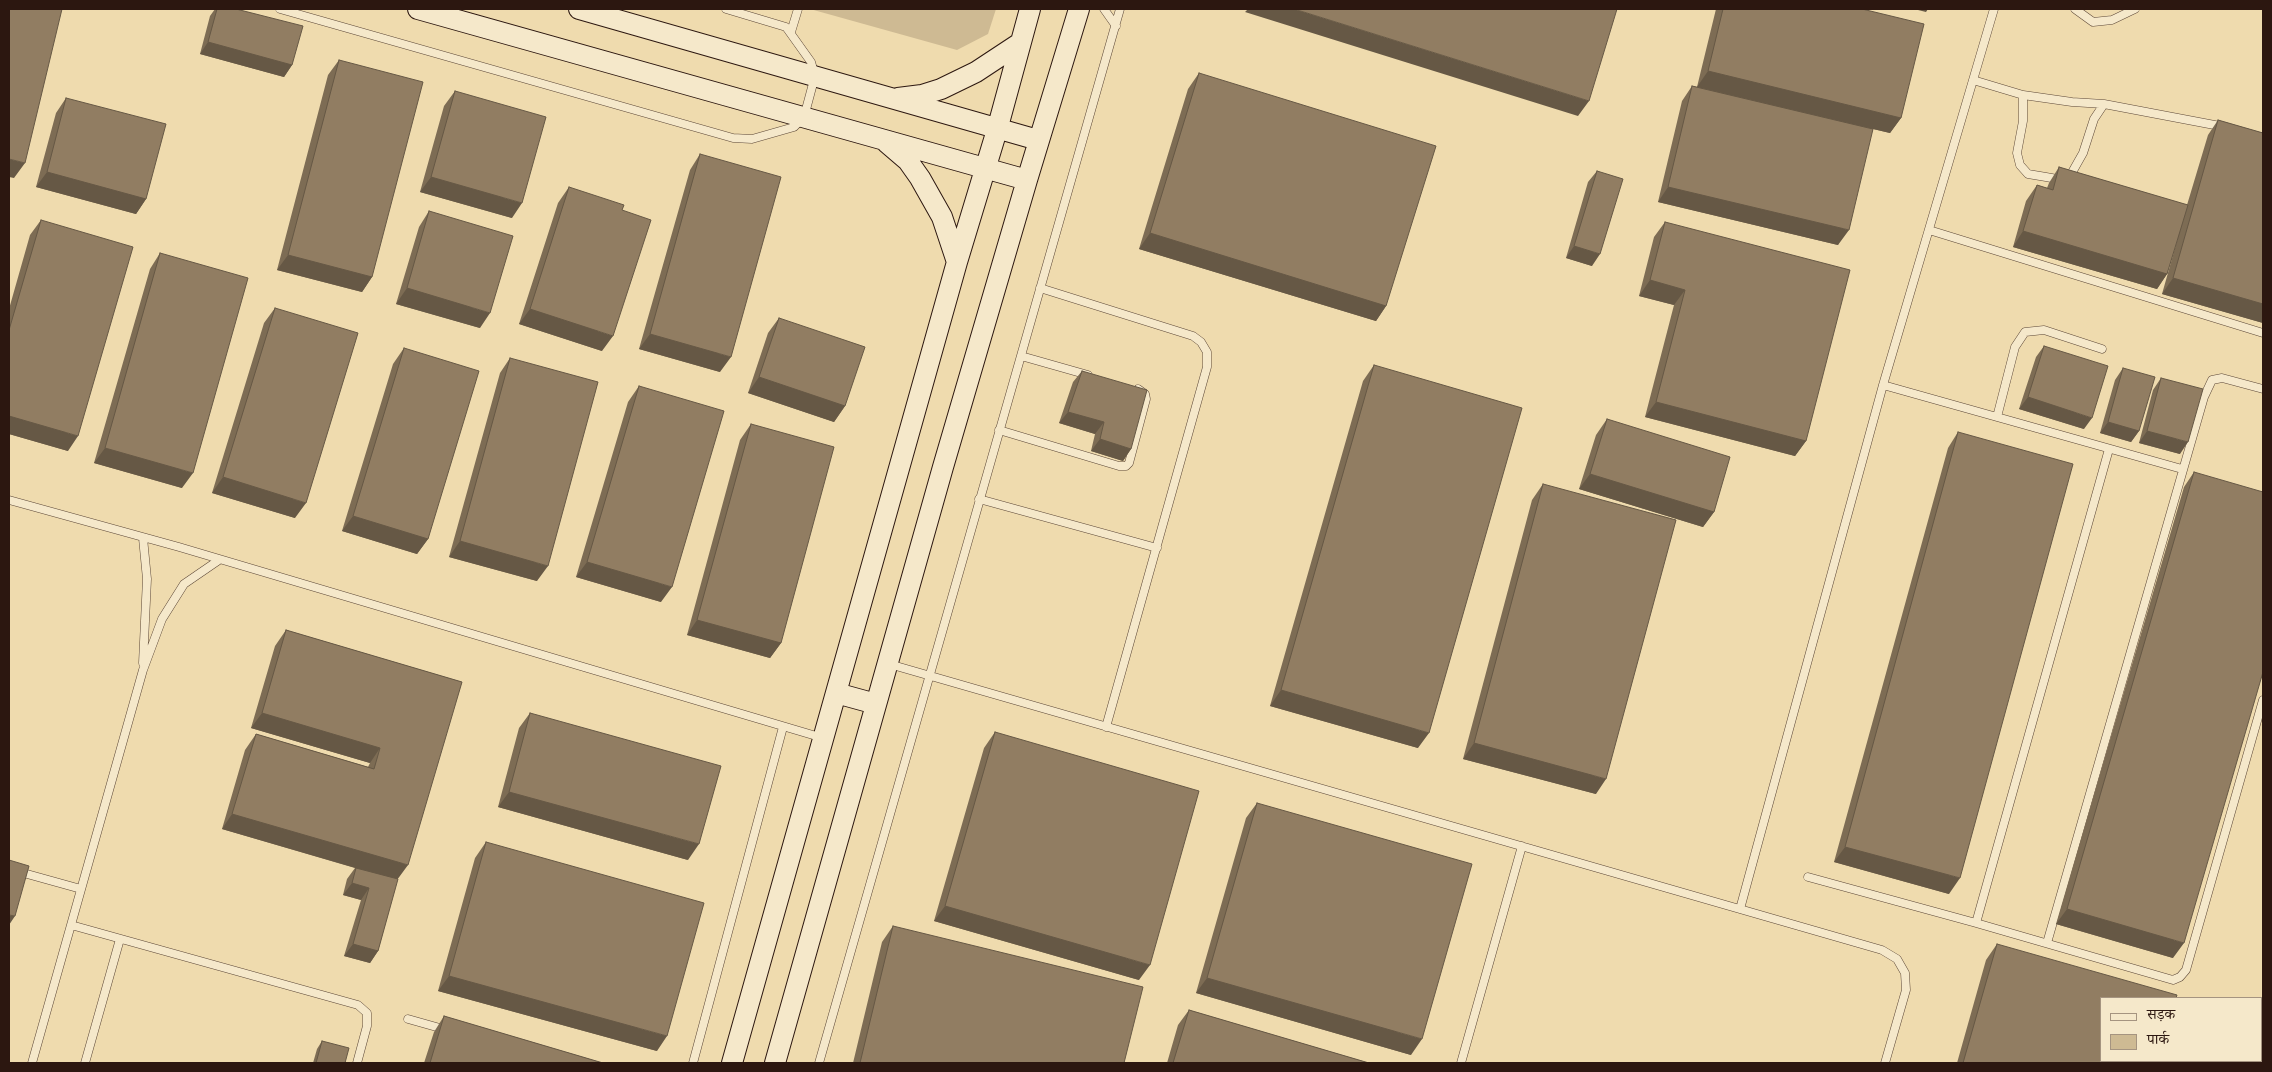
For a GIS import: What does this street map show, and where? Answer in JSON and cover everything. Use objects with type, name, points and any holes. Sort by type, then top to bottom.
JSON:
[{"type":"street","points":[[418,9],[1026,180]]},
{"type":"street","points":[[579,9],[997,130],[1038,140]]},
{"type":"street","points":[[732,1063],[1030,9]]},
{"type":"street","points":[[775,1063],[1026,180],[1079,9]]},
{"type":"street","points":[[894,99],[922,95],[941,89],[976,72],[1020,43]]},
{"type":"street","points":[[882,139],[899,152],[920,178],[942,217],[957,262]]},
{"type":"street","points":[[836,693],[876,704]]},
{"type":"lane","points":[[280,9],[734,138],[752,139],[794,127],[804,117],[815,76],[811,62],[791,32],[779,23],[726,9]]},
{"type":"lane","points":[[791,32],[798,9]]},
{"type":"lane","points":[[1104,9],[1116,26]]},
{"type":"lane","points":[[819,1063],[1120,9]]},
{"type":"lane","points":[[1740,908],[1883,385],[1994,9]]},
{"type":"lane","points":[[2075,9],[2093,22],[2112,20],[2135,9]]},
{"type":"lane","points":[[1973,80],[2023,95],[2072,102],[2104,104],[2233,129]]},
{"type":"lane","points":[[2023,95],[2023,121],[2017,153],[2020,165],[2028,174],[2058,179],[2070,176],[2078,164],[2094,119],[2104,104]]},
{"type":"lane","points":[[1929,230],[2263,332]]},
{"type":"lane","points":[[1040,288],[1193,336],[1201,342],[1207,352],[1207,367],[1106,727]]},
{"type":"lane","points":[[1997,417],[2015,347],[2025,332],[2044,330],[2102,349]]},
{"type":"lane","points":[[1021,356],[1094,377]]},
{"type":"lane","points":[[2048,943],[2204,397],[2212,380],[2222,378],[2263,389]]},
{"type":"lane","points":[[1883,385],[2182,469]]},
{"type":"lane","points":[[999,430],[1119,466],[1126,466],[1129,463],[1146,399],[1145,394],[1141,390],[1131,388]]},
{"type":"lane","points":[[1976,923],[2109,449]]},
{"type":"lane","points":[[979,499],[1156,548]]},
{"type":"lane","points":[[9,500],[824,738]]},
{"type":"lane","points":[[143,538],[147,579],[143,670]]},
{"type":"lane","points":[[32,1063],[143,670],[162,619],[184,584],[219,560]]},
{"type":"lane","points":[[888,664],[1882,950],[1897,959],[1904,973],[1906,990],[1885,1063]]},
{"type":"lane","points":[[1808,877],[2048,943],[2173,980],[2180,977],[2186,970],[2263,700]]},
{"type":"lane","points":[[693,1063],[783,727]]},
{"type":"lane","points":[[1461,1063],[1522,846]]},
{"type":"lane","points":[[9,869],[81,889]]},
{"type":"lane","points":[[71,925],[358,1005],[367,1013],[367,1026],[357,1063]]},
{"type":"lane","points":[[85,1063],[120,939]]},
{"type":"lane","points":[[408,1019],[454,1032]]},
{"type":"green space","points":[[810,9],[996,9],[988,34],[957,50]]},
{"type":"building","points":[[9,9],[62,9],[25,163],[9,159]]},
{"type":"building","points":[[217,9],[236,9],[303,26],[292,65],[208,42]]},
{"type":"building","points":[[1294,9],[1617,9],[1589,101]]},
{"type":"building","points":[[1723,9],[1862,9],[1924,24],[1901,118],[1708,71]]},
{"type":"building","points":[[339,60],[423,82],[372,277],[288,255]]},
{"type":"building","points":[[1199,73],[1436,146],[1386,306],[1150,233]]},
{"type":"building","points":[[1692,86],[1873,129],[1849,230],[1668,187]]},
{"type":"building","points":[[455,91],[546,117],[522,203],[431,177]]},
{"type":"building","points":[[66,98],[166,124],[146,199],[47,172]]},
{"type":"building","points":[[2218,120],[2263,133],[2263,304],[2173,278]]},
{"type":"building","points":[[700,154],[781,177],[731,357],[650,334]]},
{"type":"building","points":[[2059,167],[2188,205],[2167,274],[2023,231],[2037,185],[2053,190]]},
{"type":"building","points":[[1597,171],[1623,179],[1600,254],[1574,246]]},
{"type":"building","points":[[569,187],[624,205],[622,210],[651,220],[613,336],[530,309]]},
{"type":"building","points":[[429,211],[513,236],[490,313],[407,288]]},
{"type":"building","points":[[41,220],[133,247],[78,436],[9,416],[9,330]]},
{"type":"building","points":[[1665,222],[1850,270],[1806,441],[1656,402],[1685,290],[1650,280]]},
{"type":"building","points":[[160,253],[248,278],[193,473],[105,448]]},
{"type":"building","points":[[275,308],[358,333],[306,503],[223,477]]},
{"type":"building","points":[[779,318],[865,347],[845,406],[759,377]]},
{"type":"building","points":[[2044,346],[2108,366],[2092,418],[2028,397]]},
{"type":"building","points":[[404,348],[479,371],[428,539],[353,516]]},
{"type":"building","points":[[510,358],[598,382],[548,566],[460,541]]},
{"type":"building","points":[[1374,365],[1522,408],[1429,733],[1281,690]]},
{"type":"building","points":[[2123,368],[2155,377],[2139,431],[2108,422]]},
{"type":"building","points":[[1082,371],[1147,390],[1131,449],[1100,439],[1104,422],[1068,412]]},
{"type":"building","points":[[2161,378],[2203,389],[2188,442],[2147,431]]},
{"type":"building","points":[[639,386],[724,411],[672,587],[587,562]]},
{"type":"building","points":[[1607,419],[1730,457],[1714,512],[1590,474]]},
{"type":"building","points":[[751,424],[834,447],[781,643],[697,620]]},
{"type":"building","points":[[1958,432],[2073,464],[1960,878],[1845,847]]},
{"type":"building","points":[[2194,472],[2263,492],[2263,672],[2184,943],[2067,909]]},
{"type":"building","points":[[1543,484],[1676,520],[1606,779],[1474,743]]},
{"type":"building","points":[[286,630],[462,682],[408,865],[232,814],[256,734],[374,769],[380,748],[262,713]]},
{"type":"building","points":[[530,713],[721,766],[699,844],[509,792]]},
{"type":"building","points":[[995,732],[1199,791],[1150,965],[945,906]]},
{"type":"building","points":[[1257,803],[1472,864],[1422,1039],[1207,978]]},
{"type":"building","points":[[486,842],[704,903],[667,1036],[449,976]]},
{"type":"building","points":[[9,860],[29,866],[15,916],[9,915]]},
{"type":"building","points":[[356,868],[398,879],[378,951],[353,944],[369,888],[352,883]]},
{"type":"building","points":[[893,926],[1143,987],[1124,1063],[860,1063]]},
{"type":"building","points":[[1997,944],[2177,995],[2176,997],[2100,997],[2100,1062],[2158,1063],[1963,1063]]},
{"type":"building","points":[[1189,1010],[1369,1063],[1173,1063]]},
{"type":"building","points":[[444,1016],[603,1063],[430,1063]]},
{"type":"building","points":[[322,1041],[349,1048],[345,1063],[316,1063]]}]
